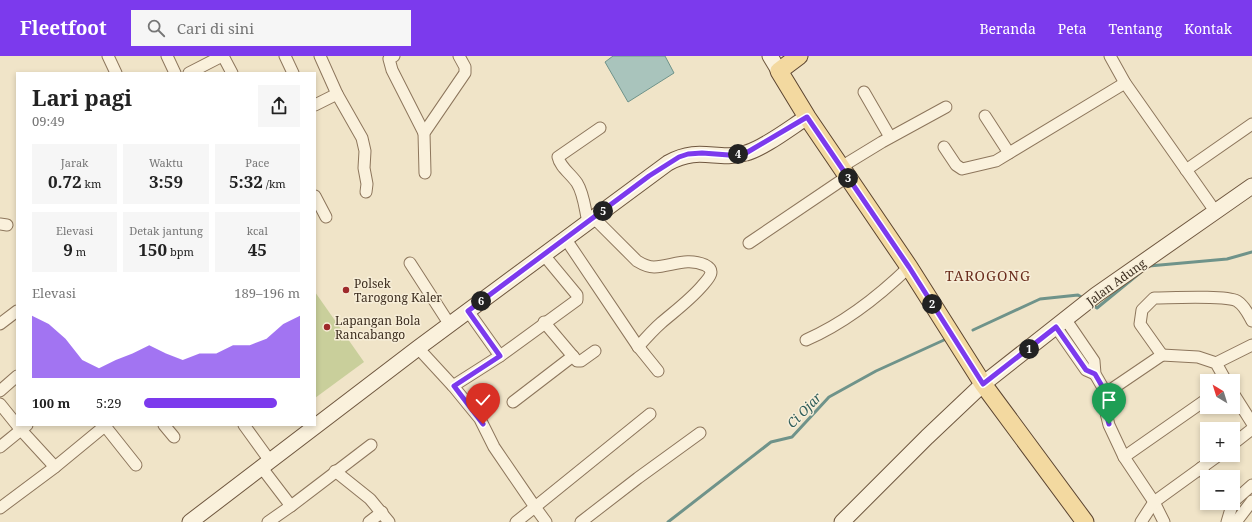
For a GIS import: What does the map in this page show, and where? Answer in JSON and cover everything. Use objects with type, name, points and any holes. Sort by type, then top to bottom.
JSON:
[{"type":"main road","points":[[799,56],[779,71],[807,117],[909,267],[983,384],[1085,522]]},
{"type":"street","points":[[108,56],[116,72]]},
{"type":"street","points":[[167,56],[174,72]]},
{"type":"street","points":[[191,72],[222,56],[231,72]]},
{"type":"street","points":[[285,56],[293,72]]},
{"type":"street","points":[[320,56],[337,94],[362,138],[365,151],[364,168],[367,184],[366,192]]},
{"type":"street","points":[[394,56],[389,59],[392,70],[424,133],[425,173]]},
{"type":"street","points":[[424,133],[465,73],[465,67],[459,56]]},
{"type":"street","points":[[770,56],[779,71]]},
{"type":"street","points":[[1110,56],[1125,82],[1215,211]]},
{"type":"street","points":[[944,147],[956,165],[962,169],[996,160],[1125,82]]},
{"type":"street","points":[[864,92],[890,137]]},
{"type":"street","points":[[316,104],[337,94]]},
{"type":"street","points":[[749,243],[890,137],[946,107]]},
{"type":"street","points":[[985,116],[1009,153]]},
{"type":"street","points":[[190,522],[543,254],[679,157],[702,153],[729,155],[746,153],[807,117]]},
{"type":"street","points":[[1186,170],[1252,124]]},
{"type":"street","points":[[600,128],[558,157],[560,162],[577,182],[591,220],[637,261],[645,266],[655,267],[684,261],[698,262],[709,267],[711,270],[710,277],[700,289],[660,323],[638,347]]},
{"type":"street","name":"Jalan Adung","points":[[842,522],[927,437],[983,384],[1096,295],[1252,186]]},
{"type":"street","points":[[316,198],[326,217]]},
{"type":"street","points":[[565,238],[638,347],[658,371]]},
{"type":"street","points":[[454,386],[500,356],[544,322],[575,302],[578,297],[543,254]]},
{"type":"street","points":[[410,263],[450,325]]},
{"type":"street","points":[[806,340],[827,330],[873,300],[909,267]]},
{"type":"street","points":[[1162,356],[1140,324],[1142,310],[1154,298],[1192,297],[1235,300],[1245,309],[1252,321]]},
{"type":"street","points":[[468,311],[500,356]]},
{"type":"street","points":[[0,324],[16,312]]},
{"type":"street","points":[[544,322],[577,360],[581,361],[595,351]]},
{"type":"street","points":[[1061,324],[1094,361],[1095,374],[1106,393]]},
{"type":"street","points":[[1216,363],[1252,345]]},
{"type":"street","points":[[418,348],[454,386],[480,419],[494,447],[546,522]]},
{"type":"street","points":[[513,402],[573,356]]},
{"type":"street","points":[[1164,522],[1154,502],[1124,457],[1108,419],[1103,401],[1106,393],[1162,356],[1198,357],[1216,363],[1222,374]]},
{"type":"street","points":[[0,391],[16,377]]},
{"type":"street","points":[[0,404],[16,420]]},
{"type":"street","points":[[1240,404],[1252,423]]},
{"type":"street","points":[[1124,457],[1200,405]]},
{"type":"street","points":[[516,522],[650,414]]},
{"type":"street","points":[[0,508],[55,467],[104,426]]},
{"type":"street","points":[[106,426],[136,465]]},
{"type":"street","points":[[165,426],[174,437]]},
{"type":"street","points":[[245,426],[291,506]]},
{"type":"street","points":[[0,447],[24,428],[55,467]]},
{"type":"street","points":[[1240,438],[1252,429]]},
{"type":"street","points":[[581,522],[700,433]]},
{"type":"street","points":[[268,522],[371,445]]},
{"type":"street","points":[[1206,470],[1213,462]]},
{"type":"street","points":[[335,471],[370,499],[389,522]]},
{"type":"street","points":[[1141,522],[1154,502],[1200,475]]},
{"type":"street","points":[[1231,519],[1233,502],[1252,485]]},
{"type":"street","points":[[1231,519],[1252,501]]},
{"type":"street","points":[[369,522],[382,512]]},
{"type":"green space","name":"Lapangan Bola Rancabango","points":[[316,293],[364,362],[316,397]]},
{"type":"water","points":[[613,56],[665,56],[674,73],[628,102],[605,62]]},
{"type":"waterway","points":[[1149,266],[1227,259],[1252,252]]},
{"type":"waterway","points":[[1091,304],[1097,308],[1141,272]]},
{"type":"waterway","points":[[973,330],[1040,299],[1078,295],[1085,299]]},
{"type":"waterway","name":"Ci Ojar","points":[[668,522],[771,442],[792,437],[829,397],[876,371],[944,340]]},
{"type":"place","name":"Polsek Tarogong Kaler","points":[[346,290]]},
{"type":"place","name":"Lapangan Bola Rancabango","points":[[327,327]]},
{"type":"district","name":"TAROGONG","points":[[988,275]]},
{"type":"route","points":[[483,424],[454,386],[500,356],[468,311],[543,254],[668,163],[688,154],[702,153],[729,155],[746,153],[757,148],[807,117],[909,267],[983,384],[1056,327],[1086,370],[1095,374],[1106,393],[1103,401],[1109,424]]}]
